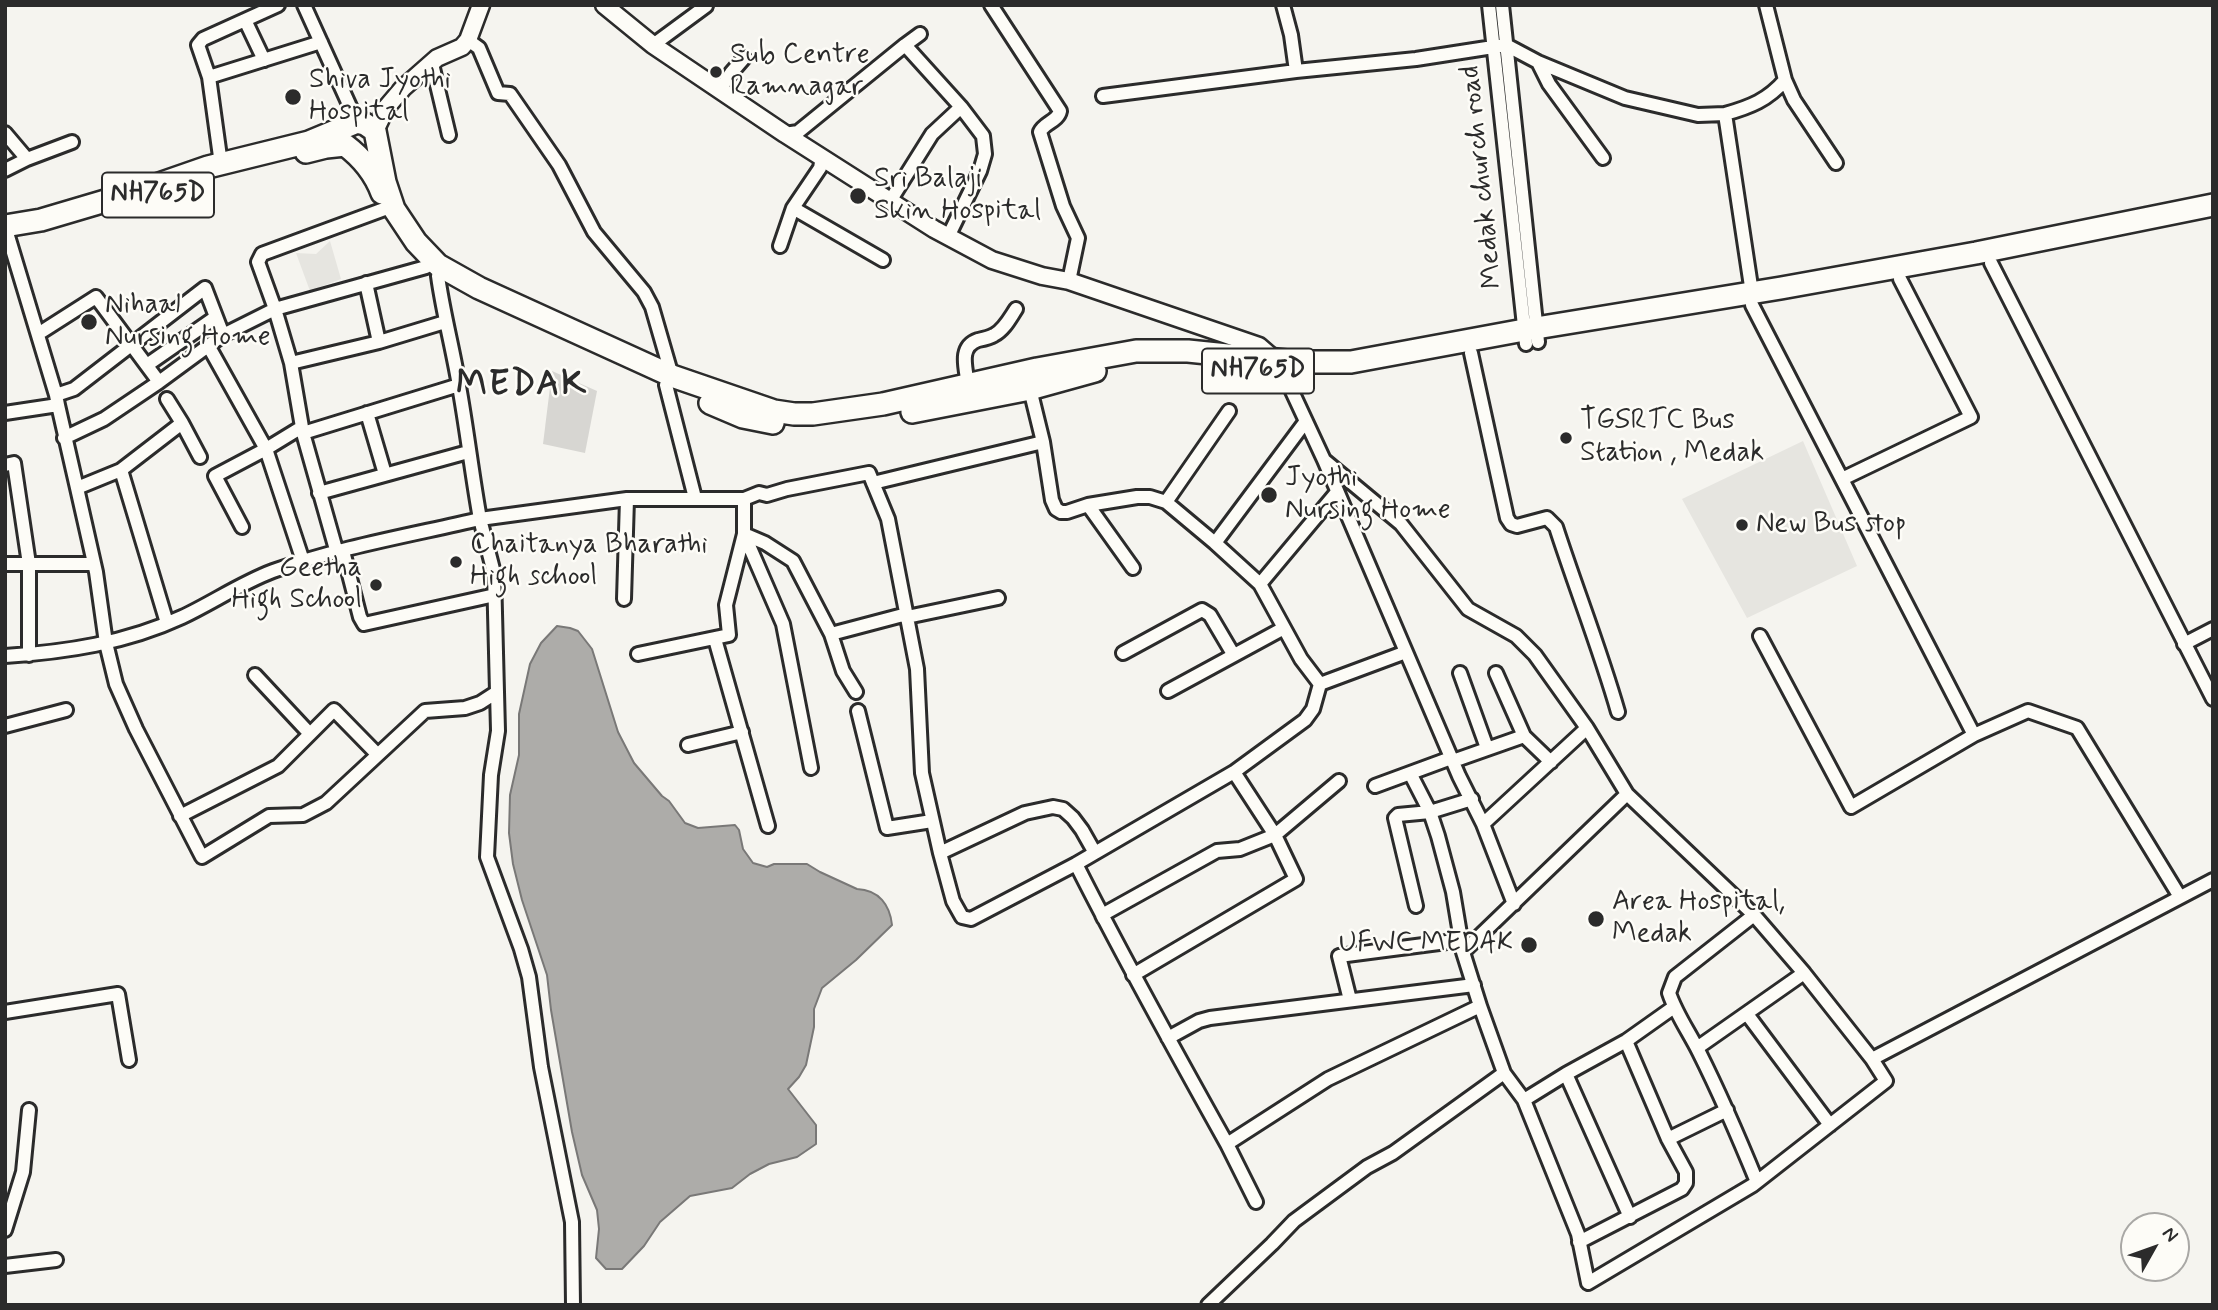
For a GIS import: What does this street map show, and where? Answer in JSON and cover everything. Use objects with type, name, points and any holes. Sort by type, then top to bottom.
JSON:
[{"type":"highway","name":"NH765D","points":[[6,233],[221,164],[366,127],[394,209],[416,242],[433,261],[479,288],[743,416],[812,428],[1030,389],[1085,372],[1135,363],[1189,362],[1279,366],[1296,362],[1351,362],[1531,336],[1752,299],[1900,279],[2213,219]]},
{"type":"highway","name":"NH765D","points":[[6,233],[43,230],[209,177],[326,147],[345,145],[359,155],[379,186],[404,240],[432,271],[457,288],[669,381],[774,411],[794,414],[813,414],[883,404],[1037,369],[1136,351],[1188,351],[1279,366],[1351,374],[1471,353],[1531,336]]},
{"type":"highway","name":"NH765D","points":[[1752,299],[2213,205]]},
{"type":"street","points":[[221,164],[209,77],[198,49],[200,41],[278,5]]},
{"type":"street","points":[[304,5],[366,127],[403,88],[438,58],[462,47],[468,40],[481,5]]},
{"type":"street","points":[[604,5],[653,45],[785,134],[948,237],[992,260],[1042,276],[1069,281],[1259,346],[1279,366],[1324,460],[1452,760],[1483,824],[1514,904]]},
{"type":"street","points":[[990,5],[1060,111],[1059,116],[1040,132],[1063,206],[1079,238],[1069,281]]},
{"type":"street","points":[[1283,5],[1296,71]]},
{"type":"street","name":"Medak church road","points":[[1489,5],[1500,45]]},
{"type":"street","name":"Medak church road","points":[[1502,5],[1500,45],[1531,336]]},
{"type":"street","points":[[1766,5],[1785,80],[1794,100],[1836,163]]},
{"type":"street","points":[[653,45],[706,6]]},
{"type":"street","points":[[245,20],[264,60]]},
{"type":"street","points":[[785,134],[798,132],[920,34]]},
{"type":"street","points":[[468,40],[479,48],[498,93],[510,94],[544,141],[594,232],[644,292],[652,307],[695,498]]},
{"type":"street","points":[[209,77],[321,42]]},
{"type":"street","points":[[1103,96],[1296,71],[1416,59],[1500,45],[1625,98],[1699,116],[1725,114],[1766,99],[1785,80]]},
{"type":"street","points":[[905,46],[961,107],[983,136],[985,154],[980,171],[948,237]]},
{"type":"street","points":[[712,85],[723,85],[744,58]]},
{"type":"street","points":[[1538,62],[1549,84],[1603,158]]},
{"type":"street","points":[[432,64],[449,135]]},
{"type":"street","points":[[890,201],[932,134],[961,107]]},
{"type":"street","points":[[1725,114],[1752,299],[1974,735]]},
{"type":"street","points":[[5,133],[27,159]]},
{"type":"street","points":[[5,170],[72,142]]},
{"type":"street","points":[[780,246],[793,208],[821,168],[822,157]]},
{"type":"street","points":[[387,208],[262,254],[258,262],[291,363],[303,430],[319,493],[364,624],[495,596]]},
{"type":"street","points":[[793,208],[883,260]]},
{"type":"street","points":[[6,233],[57,400],[94,564],[106,643],[121,695],[202,857],[269,816],[303,815],[326,803],[425,711],[465,708],[480,703],[497,692]]},
{"type":"street","points":[[1991,263],[2213,699]]},
{"type":"street","points":[[64,438],[104,419],[223,335],[275,309],[366,283],[432,271],[459,385],[480,519],[494,573],[498,731],[491,775],[487,857],[522,949],[529,977],[541,1068],[572,1222],[573,1305]]},
{"type":"street","points":[[1842,479],[1971,416],[1900,279]]},
{"type":"street","points":[[366,283],[379,342]]},
{"type":"street","points":[[5,413],[57,400],[205,288],[223,335]]},
{"type":"street","points":[[38,334],[96,297],[159,382]]},
{"type":"street","points":[[968,384],[964,353],[967,346],[994,335],[1016,309]]},
{"type":"street","points":[[147,365],[216,317]]},
{"type":"street","points":[[291,363],[379,342],[445,322]]},
{"type":"street","points":[[209,347],[266,449],[303,561]]},
{"type":"street","points":[[1471,353],[1504,510],[1511,524],[1517,526],[1547,518],[1556,527],[1618,712]]},
{"type":"street","points":[[243,527],[215,476],[303,430],[459,385]]},
{"type":"street","points":[[1030,389],[1056,509],[1067,512],[1088,505],[1136,497],[1150,497],[1166,502],[1260,584],[1301,659],[1320,684]]},
{"type":"street","points":[[167,399],[200,457]]},
{"type":"street","points":[[1166,502],[1229,411]]},
{"type":"street","points":[[367,413],[385,474]]},
{"type":"street","points":[[1215,543],[1306,421]]},
{"type":"street","points":[[77,488],[121,470],[182,423]]},
{"type":"street","points":[[873,483],[1042,442]]},
{"type":"street","points":[[319,493],[468,452]]},
{"type":"street","points":[[1324,460],[1401,524],[1468,609],[1516,636],[1535,654],[1587,728],[1627,794],[1754,915],[1804,973],[1872,1059],[1886,1081],[1757,1181],[1588,1283],[1579,1242],[1524,1100],[1504,1073],[1480,1006],[1462,946],[1453,892],[1430,812],[1410,773]]},
{"type":"street","points":[[5,465],[14,463],[29,564],[29,655]]},
{"type":"street","points":[[121,470],[167,622]]},
{"type":"street","points":[[5,656],[80,649],[106,643],[184,616],[262,576],[303,561],[480,519],[627,499],[744,499],[762,493],[767,495],[869,473],[888,519],[918,675],[922,773],[932,821],[953,901],[962,917],[971,919],[1076,864],[1234,772],[1305,719],[1313,709],[1320,684]]},
{"type":"street","points":[[1260,584],[1337,492]]},
{"type":"street","points":[[624,599],[627,499]]},
{"type":"street","points":[[638,654],[729,635],[726,605],[744,534],[744,499]]},
{"type":"street","points":[[1088,505],[1133,568]]},
{"type":"street","points":[[744,534],[765,543],[793,561],[831,634],[843,671],[856,692]]},
{"type":"street","points":[[744,534],[783,624],[811,768]]},
{"type":"street","points":[[5,564],[94,564]]},
{"type":"street","points":[[831,634],[902,615],[907,617],[998,598]]},
{"type":"street","points":[[1123,653],[1202,611],[1210,615],[1233,654]]},
{"type":"street","points":[[1168,691],[1284,628]]},
{"type":"street","points":[[2184,644],[2213,629]]},
{"type":"street","points":[[1760,636],[1851,807],[1974,735],[2028,712],[2077,728],[2179,897]]},
{"type":"street","points":[[715,639],[768,827]]},
{"type":"street","points":[[1320,684],[1406,652]]},
{"type":"street","points":[[1460,673],[1487,748]]},
{"type":"street","points":[[1496,673],[1524,736],[1551,762]]},
{"type":"street","points":[[255,675],[310,734]]},
{"type":"street","points":[[5,726],[66,710]]},
{"type":"street","points":[[180,816],[278,766],[334,710],[377,754]]},
{"type":"street","points":[[858,710],[887,828],[932,821]]},
{"type":"street","points":[[1483,824],[1587,728]]},
{"type":"street","points":[[688,745],[742,733]]},
{"type":"street","points":[[1375,786],[1524,736]]},
{"type":"street","points":[[1133,975],[1296,879],[1275,835],[1234,772]]},
{"type":"street","points":[[1104,919],[1102,915],[1217,851],[1240,849],[1275,835],[1339,781]]},
{"type":"street","points":[[1350,1000],[1339,956],[1462,946],[1514,904],[1627,794]]},
{"type":"street","points":[[1416,906],[1395,818],[1398,815],[1430,812],[1472,799]]},
{"type":"street","points":[[940,853],[1025,813],[1053,807],[1063,809],[1073,818],[1095,853]]},
{"type":"street","points":[[1076,864],[1256,1202]]},
{"type":"street","points":[[1872,1059],[2213,880]]},
{"type":"street","points":[[1754,915],[1675,977],[1669,993],[1727,1110],[1757,1181]]},
{"type":"street","points":[[1697,1048],[1804,973]]},
{"type":"street","points":[[1168,1038],[1210,1018],[1474,985]]},
{"type":"street","points":[[5,1012],[118,994],[129,1060]]},
{"type":"street","points":[[1227,1144],[1328,1079],[1480,1006]]},
{"type":"street","points":[[1524,1100],[1566,1073],[1626,1041],[1674,1007]]},
{"type":"street","points":[[1747,1014],[1830,1125]]},
{"type":"street","points":[[1579,1242],[1682,1189],[1686,1183],[1686,1172],[1668,1139],[1626,1041]]},
{"type":"street","points":[[1208,1305],[1294,1221],[1504,1073]]},
{"type":"street","points":[[1566,1073],[1630,1217]]},
{"type":"street","points":[[5,1230],[23,1172],[29,1110]]},
{"type":"street","points":[[1668,1139],[1727,1110]]},
{"type":"street","points":[[5,1266],[56,1260]]},
{"type":"shaded area","points":[[330,241],[341,279],[310,291],[296,253],[316,254]]},
{"type":"shaded area","points":[[552,371],[597,391],[585,453],[543,444]]},
{"type":"shaded area","points":[[1803,441],[1857,566],[1747,618],[1682,499]]},
{"type":"shaded area","points":[[557,626],[578,631],[592,649],[618,732],[634,763],[685,823],[698,828],[735,825],[739,830],[743,849],[753,863],[767,867],[774,864],[807,864],[857,889],[871,892],[886,905],[892,925],[822,988],[814,1009],[814,1027],[806,1065],[788,1089],[816,1125],[816,1144],[797,1157],[769,1164],[732,1188],[690,1196],[660,1222],[644,1246],[622,1269],[606,1269],[596,1258],[599,1229],[597,1210],[582,1175],[572,1132],[547,975],[522,900],[509,833],[510,795],[519,755],[519,714],[530,664],[541,643]]},
{"type":"place","name":"Sub Centre Ramnagar","points":[[716,72]]},
{"type":"place","name":"Shiva Jyothi Hospital","points":[[293,97]]},
{"type":"place","name":"Sri Balaji Skin Hospital","points":[[858,196]]},
{"type":"place","name":"Nihaal Nursing Home","points":[[89,322]]},
{"type":"place","name":"TGSRTC Bus Station , Medak","points":[[1566,438]]},
{"type":"place","name":"Jyothi Nursing Home","points":[[1269,495]]},
{"type":"place","name":"New Bus stop","points":[[1742,525]]},
{"type":"place","name":"Chaitanya Bharathi High school","points":[[456,562]]},
{"type":"place","name":"Geetha High School","points":[[376,585]]},
{"type":"place","name":"Area Hospital, Medak","points":[[1596,919]]},
{"type":"place","name":"UFWC MEDAK","points":[[1529,945]]},
{"type":"district","name":"MEDAK","points":[[522,387]]}]
